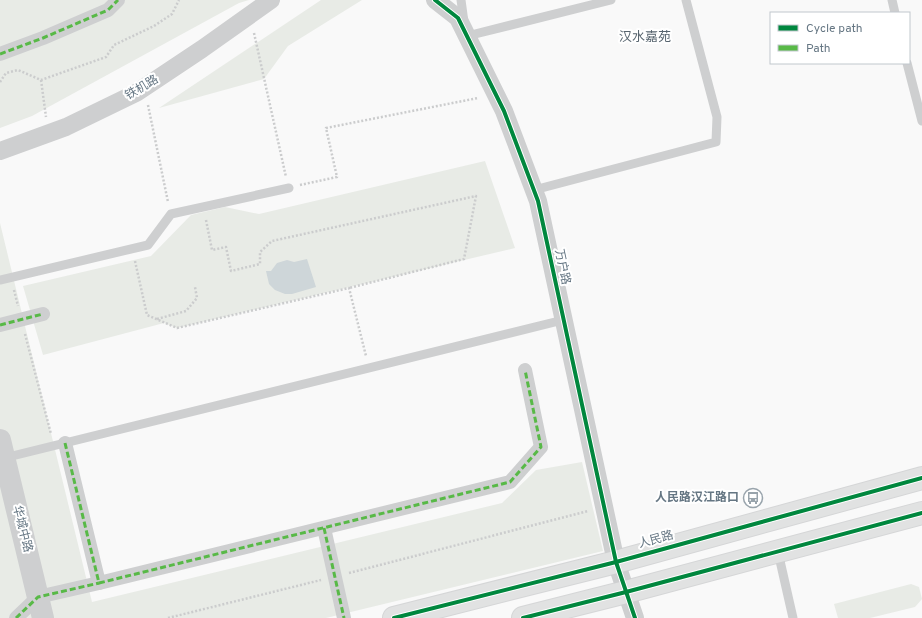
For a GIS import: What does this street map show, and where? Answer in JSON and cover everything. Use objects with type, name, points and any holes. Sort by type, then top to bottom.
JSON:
[{"type":"main road","name":"人民路","points":[[394,618],[616,562],[922,478]]},
{"type":"main road","points":[[523,618],[922,513]]},
{"type":"street","points":[[0,54],[43,38],[108,10],[118,0]]},
{"type":"street","name":"铁机路","points":[[0,151],[66,127],[136,93],[202,49],[271,0]]},
{"type":"street","name":"万户路","points":[[435,0],[458,18],[504,111],[538,201],[616,562],[635,618]]},
{"type":"street","points":[[0,325],[43,314]]},
{"type":"street","points":[[16,618],[38,597],[510,482],[542,447],[525,370]]},
{"type":"street","points":[[60,445],[99,583]]},
{"type":"street","name":"华城中路","points":[[2,449],[43,618]]},
{"type":"street","points":[[324,528],[344,618]]},
{"type":"lane","points":[[461,0],[466,36],[611,0]]},
{"type":"lane","points":[[534,190],[716,142],[717,117],[686,0]]},
{"type":"lane","points":[[892,0],[895,12]]},
{"type":"lane","points":[[907,64],[922,121]]},
{"type":"lane","points":[[0,280],[148,245],[171,214],[289,188]]},
{"type":"lane","points":[[2,449],[60,445],[563,320]]},
{"type":"lane","points":[[778,552],[793,618]]},
{"type":"path","points":[[0,82],[6,73],[18,70],[41,80],[106,57],[114,45],[154,26],[172,14],[179,0]]},
{"type":"path","points":[[250,15],[289,188],[337,176],[326,128],[496,94]]},
{"type":"path","points":[[41,80],[49,133]]},
{"type":"path","points":[[144,88],[171,214]]},
{"type":"path","points":[[132,248],[147,315],[177,328],[349,288],[464,259],[476,196],[272,241],[260,252],[260,264],[231,270],[226,247],[212,250],[204,207]]},
{"type":"path","points":[[11,278],[22,320],[60,445]]},
{"type":"path","points":[[157,320],[186,311],[197,298],[195,287]]},
{"type":"path","points":[[349,288],[369,368]]},
{"type":"path","points":[[168,618],[335,577],[604,507]]},
{"type":"shaded area","points":[[0,0],[249,0],[239,3],[32,116],[0,128]]},
{"type":"shaded area","points":[[321,0],[362,0],[288,46],[264,79],[159,108]]},
{"type":"shaded area","points":[[485,161],[515,248],[177,328],[164,323],[43,355],[23,286],[151,256],[191,215],[225,207],[259,214]]},
{"type":"shaded area","points":[[0,223],[92,602],[502,503],[536,470],[582,462],[603,551],[326,618],[0,618]]},
{"type":"shaded area","points":[[307,259],[316,287],[292,294],[285,294],[275,290],[269,284],[266,271],[271,271],[277,263],[287,260],[294,262]]},
{"type":"shaded area","points":[[911,584],[919,587],[922,599],[915,607],[870,618],[838,618],[834,604]]},
{"type":"marked path","points":[[0,54],[43,38],[108,10],[118,0]]},
{"type":"marked path","points":[[0,325],[43,314]]},
{"type":"marked path","points":[[65,443],[99,583],[510,482],[541,447],[525,370]]},
{"type":"marked path","points":[[324,528],[344,618]]},
{"type":"marked path","points":[[16,618],[38,597],[99,583]]},
{"type":"cycle path","points":[[435,0],[458,18],[504,111],[538,201],[616,562],[635,618]]},
{"type":"cycle path","points":[[394,618],[616,562],[922,478]]},
{"type":"cycle path","points":[[523,618],[922,513]]},
{"type":"place","name":"人民路汉江路口","points":[[753,498]]},
{"type":"district","name":"汉水嘉苑","points":[[645,38]]}]
